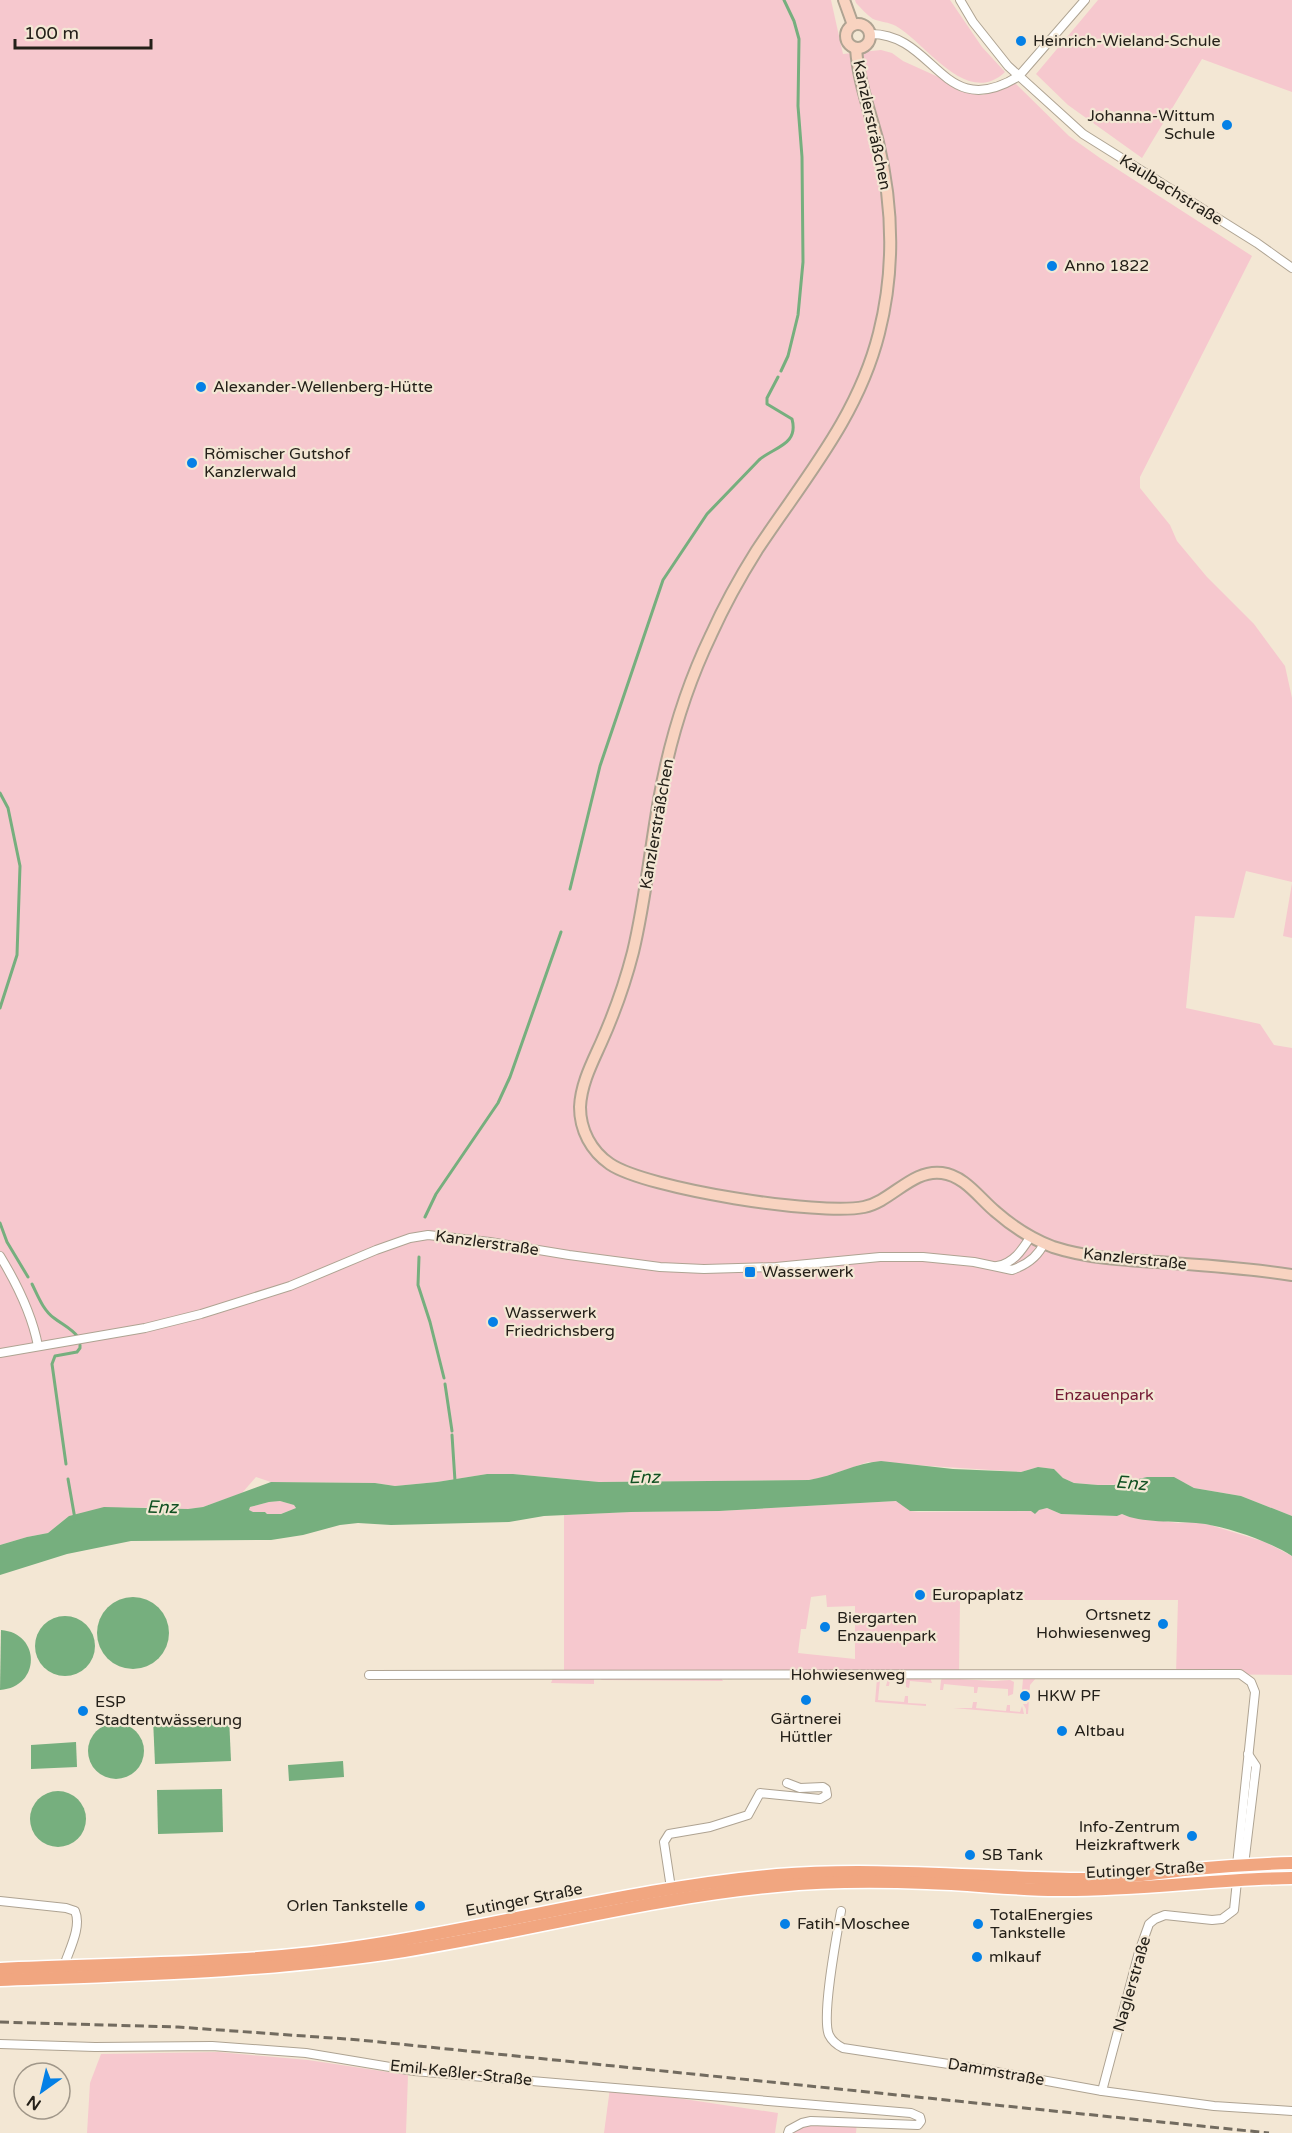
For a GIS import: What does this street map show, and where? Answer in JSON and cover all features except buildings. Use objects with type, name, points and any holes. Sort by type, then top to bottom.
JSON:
[{"type":"main road","points":[[844,0],[853,25]]},
{"type":"main road","points":[[853,25],[866,26],[870,34],[867,45],[856,48],[849,45],[846,38],[847,30],[853,25]]},
{"type":"main road","name":"Kanzlersträßchen","points":[[856,48],[882,158],[889,204],[891,230],[889,281],[879,334],[863,382],[844,422],[745,570],[719,617],[693,677],[670,749],[633,950],[620,994],[584,1083],[580,1109],[582,1124],[587,1139],[598,1155],[630,1175],[701,1192],[761,1201],[832,1208],[864,1207],[886,1198],[921,1175],[931,1172],[946,1173],[959,1179],[996,1212],[1044,1243]]},
{"type":"main road","name":"Kanzlerstraße","points":[[1044,1243],[1078,1254],[1102,1258],[1220,1266],[1292,1275]]},
{"type":"main road","name":"Eutinger Straße","points":[[0,1969],[207,1960],[328,1951],[459,1930],[671,1888],[806,1873],[932,1873],[1055,1884],[1241,1865],[1292,1863]]},
{"type":"main road","points":[[1241,1865],[1241,1880]]},
{"type":"main road","name":"Eutinger Straße","points":[[0,1980],[208,1971],[319,1963],[406,1951],[654,1902],[781,1886],[838,1882],[1055,1884],[1150,1888],[1292,1878]]},
{"type":"street","name":"Kaulbachstraße","points":[[960,0],[992,47],[1019,76],[1083,134],[1257,243],[1292,268]]},
{"type":"street","points":[[870,34],[886,34],[896,38],[914,48],[946,78],[962,88],[978,91],[1006,84],[1019,76],[1085,0]]},
{"type":"street","name":"Kanzlerstraße","points":[[0,1353],[145,1328],[201,1314],[290,1286],[410,1238],[428,1235],[490,1242],[569,1256],[660,1267],[704,1269],[776,1266],[880,1257],[923,1257],[974,1262],[1012,1270],[1035,1257],[1044,1243]]},
{"type":"street","points":[[990,1266],[1009,1263],[1023,1248],[1030,1236]]},
{"type":"street","points":[[0,1256],[17,1285],[33,1323],[38,1346]]},
{"type":"street","name":"Hohwiesenweg","points":[[369,1675],[1240,1674],[1251,1682],[1255,1692],[1248,1754],[1241,1865]]},
{"type":"street","points":[[671,1888],[664,1842],[669,1834],[710,1827],[748,1815],[760,1793],[820,1799],[827,1795],[824,1787],[800,1788],[787,1784]]},
{"type":"street","name":"Naglerstraße","points":[[1102,2091],[1149,1924],[1165,1915],[1222,1919],[1234,1910],[1241,1880]]},
{"type":"street","points":[[0,1901],[75,1911],[76,1927],[64,1966]]},
{"type":"street","name":"Dammstraße","points":[[841,1911],[827,2016],[829,2034],[838,2045],[851,2050],[975,2068],[1102,2091],[1214,2106],[1292,2111]]},
{"type":"street","name":"Emil-Keßler-Straße","points":[[0,2044],[95,2047],[212,2046],[306,2054],[414,2070],[911,2113],[921,2117],[918,2125],[811,2121],[802,2123],[789,2130],[788,2133]]},
{"type":"green space","name":"Enzauenpark","points":[[0,0],[831,0],[843,54],[881,50],[892,53],[903,61],[945,80],[959,91],[972,94],[983,95],[1015,83],[1069,136],[1252,256],[1140,477],[1140,488],[1170,525],[1177,541],[1207,577],[1254,624],[1285,666],[1292,698],[1292,882],[1246,871],[1234,918],[1195,916],[1186,1008],[1260,1024],[1274,1045],[1292,1048],[1292,1516],[1241,1496],[1194,1488],[1185,1483],[1098,1485],[1074,1483],[1063,1478],[1054,1469],[1038,1467],[1021,1472],[868,1462],[809,1480],[599,1482],[513,1474],[487,1474],[395,1486],[375,1483],[271,1482],[256,1477],[242,1493],[203,1507],[188,1509],[125,1507],[69,1516],[48,1533],[0,1545]]},
{"type":"green space","points":[[855,0],[950,0],[982,47],[1005,72],[991,81],[976,83],[962,78],[896,26],[871,17]]},
{"type":"green space","points":[[1098,0],[1292,0],[1292,92],[1202,59],[1142,158],[1068,105],[1036,74]]},
{"type":"green space","points":[[1292,883],[1292,938],[1283,936]]},
{"type":"green space","points":[[280,1501],[294,1505],[296,1508],[281,1514],[248,1510],[250,1507]]},
{"type":"green space","points":[[897,1501],[910,1511],[918,1512],[1031,1511],[1047,1508],[1061,1514],[1117,1516],[1122,1514],[1178,1523],[1194,1522],[1210,1525],[1265,1542],[1292,1556],[1292,1675],[1176,1674],[1178,1600],[960,1600],[959,1672],[564,1671],[564,1515],[719,1511]],"holes":[[[826,1595],[827,1607],[855,1606],[855,1659],[798,1653],[801,1629],[806,1629],[811,1597]]]},
{"type":"green space","points":[[553,1678],[594,1678],[594,1684],[551,1683]]},
{"type":"green space","points":[[602,1678],[721,1678],[723,1681],[601,1680]]},
{"type":"green space","points":[[877,1678],[880,1680],[878,1700],[904,1702],[905,1696],[908,1696],[908,1703],[926,1704],[926,1706],[875,1702]]},
{"type":"green space","points":[[888,1678],[930,1678],[932,1683],[910,1681],[909,1688],[906,1687],[906,1681],[890,1680],[889,1686],[886,1686]]},
{"type":"green space","points":[[943,1678],[1010,1680],[1014,1682],[1013,1694],[1008,1696],[1008,1689],[978,1687],[977,1693],[974,1693],[974,1687],[944,1684],[943,1690],[940,1690]]},
{"type":"green space","points":[[1036,1678],[1030,1685],[1028,1714],[1026,1714],[1023,1704],[1027,1704],[1029,1691],[1022,1690],[1023,1679]]},
{"type":"green space","points":[[973,1702],[977,1702],[976,1708],[1006,1711],[1007,1705],[1010,1705],[1010,1711],[1020,1712],[1022,1706],[1024,1714],[953,1708],[972,1708]]},
{"type":"green space","points":[[218,2052],[308,2060],[408,2075],[406,2133],[87,2133],[90,2083],[101,2054]]},
{"type":"green space","points":[[610,2088],[778,2113],[775,2133],[604,2133]]},
{"type":"green space","points":[[857,2122],[856,2133],[788,2133],[802,2123]]},
{"type":"water","name":"Enz","points":[[872,1462],[1021,1472],[1038,1467],[1054,1469],[1063,1478],[1074,1483],[1098,1485],[1114,1485],[1147,1477],[1174,1477],[1194,1488],[1241,1496],[1292,1516],[1292,1556],[1259,1539],[1207,1524],[1148,1520],[1122,1514],[1117,1516],[1061,1514],[1047,1508],[1035,1514],[1031,1511],[910,1511],[896,1501],[719,1511],[544,1516],[509,1522],[391,1525],[358,1523],[271,1540],[131,1541],[67,1554],[0,1575],[0,1545],[48,1533],[69,1516],[104,1507],[188,1509],[203,1507],[271,1482],[375,1483],[395,1486],[487,1474],[513,1474],[599,1482],[809,1480]],"holes":[[[280,1501],[294,1505],[296,1508],[281,1514],[249,1510],[250,1507],[269,1502]]]},
{"type":"water","points":[[133,1597],[153,1603],[163,1613],[169,1633],[163,1653],[153,1663],[133,1669],[113,1663],[103,1653],[97,1633],[103,1613],[113,1603]]},
{"type":"water","points":[[59,1616],[71,1616],[82,1621],[90,1629],[95,1646],[93,1658],[82,1671],[71,1676],[59,1676],[48,1671],[40,1663],[35,1652],[35,1640],[40,1629],[48,1621]]},
{"type":"water","points":[[1,1630],[14,1633],[23,1640],[29,1650],[31,1660],[29,1670],[23,1680],[13,1687],[0,1690]]},
{"type":"water","points":[[229,1717],[231,1761],[155,1764],[153,1719]]},
{"type":"water","points":[[111,1723],[121,1723],[136,1731],[142,1740],[144,1751],[142,1762],[136,1771],[121,1779],[111,1779],[100,1774],[93,1767],[88,1756],[88,1746],[93,1735],[100,1728]]},
{"type":"water","points":[[76,1742],[77,1767],[31,1769],[31,1745]]},
{"type":"water","points":[[343,1761],[344,1777],[289,1781],[288,1765]]},
{"type":"water","points":[[222,1789],[223,1832],[158,1834],[157,1790]]},
{"type":"water","points":[[53,1791],[63,1791],[78,1799],[84,1808],[86,1819],[84,1830],[78,1839],[63,1847],[53,1847],[42,1842],[35,1835],[30,1824],[30,1814],[35,1803],[42,1796]]},
{"type":"waterway","points":[[781,371],[788,356],[798,315],[803,262],[802,157],[798,106],[799,39],[784,0]]},
{"type":"waterway","points":[[570,889],[600,766],[663,580],[707,514],[759,460],[784,444],[792,435],[792,419],[767,404],[767,398],[778,377]]},
{"type":"waterway","points":[[0,793],[8,808],[20,866],[17,955],[0,1008]]},
{"type":"waterway","points":[[425,1217],[436,1194],[498,1103],[510,1077],[561,932]]},
{"type":"waterway","points":[[0,1223],[7,1242],[28,1277]]},
{"type":"waterway","points":[[419,1257],[418,1285],[444,1378]]},
{"type":"waterway","points":[[32,1284],[47,1311],[78,1337]]},
{"type":"waterway","points":[[66,1464],[52,1364],[55,1356],[77,1352],[80,1345]]},
{"type":"waterway","points":[[445,1384],[452,1431]]},
{"type":"waterway","points":[[452,1435],[455,1481]]},
{"type":"waterway","points":[[68,1479],[75,1519]]},
{"type":"railway","points":[[0,2022],[178,2027],[360,2040],[1269,2133]]},
{"type":"place","name":"Heinrich-Wieland-Schule","points":[[1021,41]]},
{"type":"place","name":"Johanna-Wittum Schule","points":[[1227,125]]},
{"type":"place","name":"Anno 1822","points":[[1052,266]]},
{"type":"place","name":"Alexander-Wellenberg-Hütte","points":[[201,387]]},
{"type":"place","name":"Römischer Gutshof Kanzlerwald","points":[[192,463]]},
{"type":"place","name":"Wasserwerk","points":[[750,1272]]},
{"type":"place","name":"Wasserwerk Friedrichsberg","points":[[493,1322]]},
{"type":"place","name":"Europaplatz","points":[[920,1595]]},
{"type":"place","name":"Ortsnetz Hohwiesenweg","points":[[1163,1624]]},
{"type":"place","name":"Biergarten Enzauenpark","points":[[825,1627]]},
{"type":"place","name":"HKW PF","points":[[1025,1696]]},
{"type":"place","name":"Gärtnerei Hüttler","points":[[806,1700]]},
{"type":"place","name":"ESP Stadtentwässerung","points":[[83,1711]]},
{"type":"place","name":"Altbau","points":[[1062,1731]]},
{"type":"place","name":"Info-Zentrum Heizkraftwerk","points":[[1192,1836]]},
{"type":"place","name":"SB Tank","points":[[970,1855]]},
{"type":"place","name":"Orlen Tankstelle","points":[[420,1906]]},
{"type":"place","name":"Fatih-Moschee","points":[[785,1924]]},
{"type":"place","name":"TotalEnergies Tankstelle","points":[[978,1924]]},
{"type":"place","name":"mlkauf","points":[[977,1957]]}]
